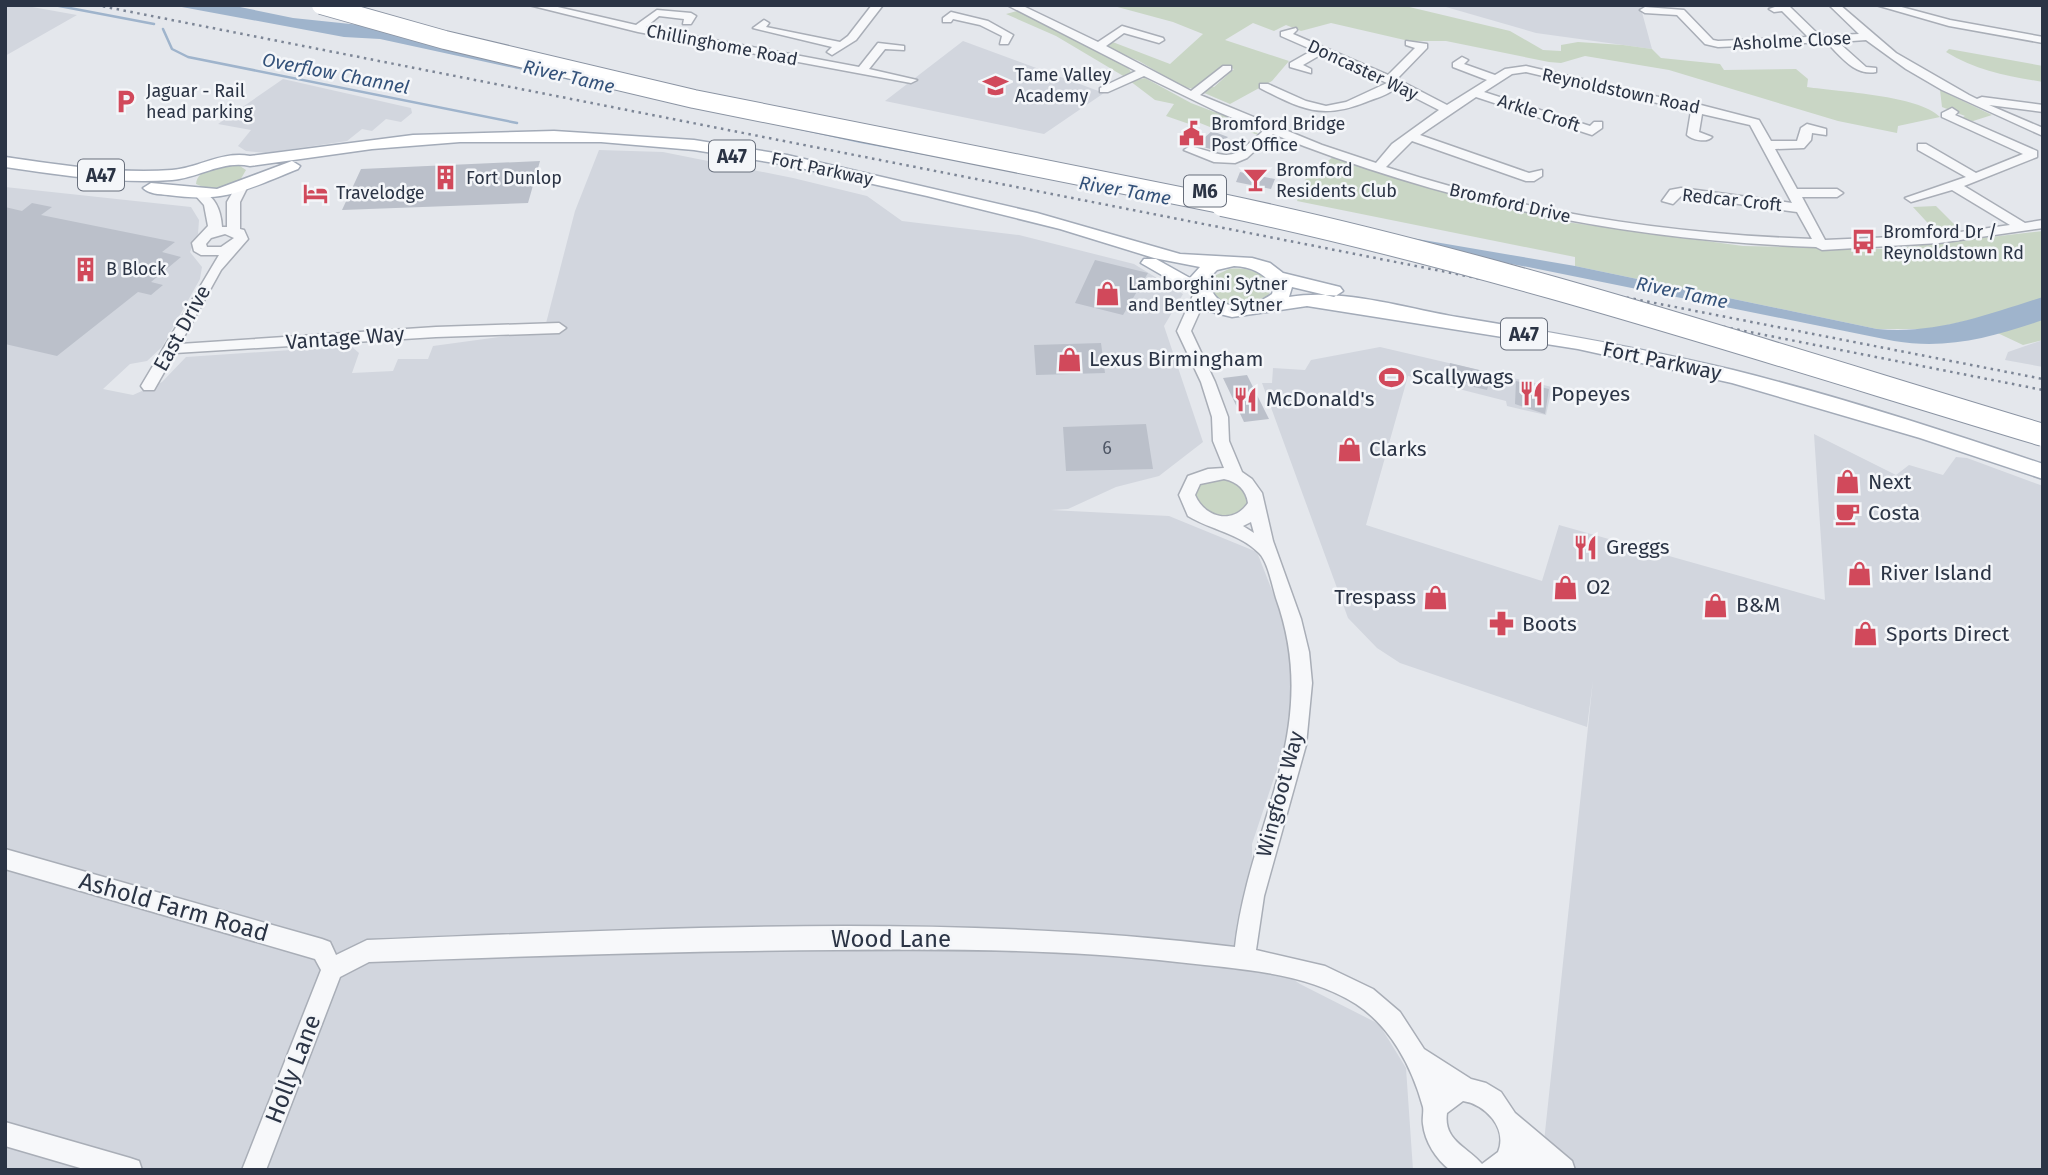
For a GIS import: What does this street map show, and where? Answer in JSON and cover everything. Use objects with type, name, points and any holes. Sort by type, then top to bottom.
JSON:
[{"type":"highway","name":"M6","points":[[321,5],[417,34],[602,81],[1321,226],[1495,267],[2043,435]]},
{"type":"highway","name":"M6","points":[[356,5],[546,57],[1206,191],[1500,257],[2043,423]]},
{"type":"main road","name":"Fort Parkway","points":[[5,162],[120,176],[182,174],[227,159],[250,161],[413,140],[563,135],[668,141],[790,161],[1040,219],[1178,259],[1253,263],[1279,278],[1332,291],[1581,334],[1749,373],[2043,463]]},
{"type":"main road","name":"Fort Parkway","points":[[5,172],[219,194],[301,163],[413,147],[555,142],[702,151],[959,206],[1060,234],[1147,262],[1201,291],[1208,301],[1228,310],[1249,312],[1307,300],[1346,304],[1578,343],[1844,407],[2043,472]]},
{"type":"main road","points":[[245,184],[256,172],[250,161]]},
{"type":"main road","points":[[195,193],[186,181],[197,169]]},
{"type":"main road","points":[[1201,291],[1199,278],[1219,263]]},
{"type":"main road","points":[[1271,306],[1281,295],[1279,278]]},
{"type":"street","name":"Chillinghome Road","points":[[534,5],[638,29],[911,80]]},
{"type":"street","points":[[820,63],[852,38],[878,5]]},
{"type":"street","points":[[1030,13],[1043,5]]},
{"type":"street","points":[[1834,5],[1869,37],[1916,71],[1965,98],[2000,108],[2043,132]]},
{"type":"street","points":[[1881,5],[1950,23],[2043,40]]},
{"type":"street","points":[[1774,9],[1785,8],[1863,70],[1872,70]]},
{"type":"street","name":"Asholme Close","points":[[1645,10],[1680,12],[1709,41],[1718,44],[1869,37]]},
{"type":"street","points":[[643,11],[691,16],[687,22]]},
{"type":"street","points":[[1002,12],[1008,35],[1004,41]]},
{"type":"street","points":[[638,29],[657,13]]},
{"type":"street","name":"Bromford Drive","points":[[947,20],[951,15],[1030,13],[1192,96],[1271,130],[1378,168],[1466,194],[1647,232],[1737,242],[1822,246],[1912,243],[2043,224]]},
{"type":"street","points":[[764,23],[758,28],[840,45]]},
{"type":"street","points":[[1099,46],[1122,29],[1160,40]]},
{"type":"street","name":"Doncaster Way","points":[[1292,30],[1285,34],[1447,110]]},
{"type":"street","points":[[1264,86],[1322,111],[1333,111],[1388,89],[1423,46],[1410,43]]},
{"type":"street","points":[[862,71],[882,45],[900,48]]},
{"type":"street","points":[[1307,71],[1294,65],[1322,50]]},
{"type":"street","points":[[1462,60],[1457,65],[1496,79]]},
{"type":"street","points":[[1192,96],[1227,68]]},
{"type":"street","name":"Reynoldstown Road","points":[[1378,168],[1396,147],[1410,136],[1496,79],[1519,68],[1755,122],[1796,193],[1800,208],[1822,246]]},
{"type":"street","points":[[1104,90],[1144,72]]},
{"type":"street","name":"Arkle Croft","points":[[1477,93],[1592,131],[1598,125]]},
{"type":"street","points":[[1697,107],[1693,135],[1706,137]]},
{"type":"street","points":[[2000,108],[2043,109]]},
{"type":"street","points":[[1952,112],[1946,115],[2038,156]]},
{"type":"street","points":[[1770,145],[1800,145],[1805,139],[1807,128],[1822,132]]},
{"type":"street","points":[[1190,150],[1229,162],[1238,160],[1271,130]]},
{"type":"street","points":[[1410,136],[1530,178],[1538,173]]},
{"type":"street","points":[[1923,146],[1975,177]]},
{"type":"street","points":[[1911,198],[1954,186],[2038,156]]},
{"type":"street","points":[[233,230],[231,203],[245,184]]},
{"type":"street","points":[[1954,186],[2025,228]]},
{"type":"street","name":"Redcar Croft","points":[[1668,201],[1674,193],[1681,192],[1800,208]]},
{"type":"street","points":[[195,193],[210,202],[215,219],[215,227],[199,243],[201,251],[215,253],[232,247],[241,239],[239,233],[233,230],[208,235]]},
{"type":"street","points":[[1796,193],[1837,193]]},
{"type":"street","name":"East Drive","points":[[149,386],[215,269],[232,247]]},
{"type":"street","name":"East Drive","points":[[201,251],[215,269]]},
{"type":"street","points":[[1201,291],[1184,331],[1187,343],[1208,382],[1220,417],[1221,441],[1235,476]]},
{"type":"street","points":[[1187,320],[1210,310],[1228,310]]},
{"type":"street","name":"Vantage Way","points":[[170,349],[520,328],[559,328]]},
{"type":"street","points":[[1221,441],[1202,475],[1189,487],[1189,504],[1203,518],[1227,524],[1266,549]]},
{"type":"street","points":[[1202,475],[1224,473],[1235,476],[1252,489],[1255,506],[1245,518],[1227,524]]},
{"type":"street","name":"Wingfoot Way","points":[[1244,960],[1252,897],[1292,765],[1301,710],[1301,654],[1288,599],[1266,549],[1255,506]]},
{"type":"street","name":"Ashold Farm Road","points":[[5,859],[321,950],[332,969]]},
{"type":"street","name":"Wood Lane","points":[[332,969],[368,951],[661,939],[1066,941],[1297,967],[1331,979],[1365,997],[1387,1014],[1406,1035],[1418,1058],[1436,1111],[1435,1122],[1441,1144],[1460,1164],[1472,1170]]},
{"type":"street","name":"Holly Lane","points":[[254,1170],[332,969]]},
{"type":"street","name":"Wood Lane","points":[[1418,1058],[1467,1090],[1490,1098],[1509,1122]]},
{"type":"street","points":[[1436,1111],[1447,1095],[1467,1090]]},
{"type":"street","points":[[1499,1165],[1512,1150],[1509,1122]]},
{"type":"street","points":[[1509,1122],[1563,1170]]},
{"type":"street","points":[[5,1134],[130,1170]]},
{"type":"street","points":[[1499,1165],[1537,1170]]},
{"type":"shaded area","points":[[5,5],[21,5],[77,15],[5,56]]},
{"type":"shaded area","points":[[1439,5],[1640,5],[1652,49],[1536,33]]},
{"type":"shaded area","name":"Tame Valley Academy","points":[[963,41],[1104,93],[1044,134],[885,101]]},
{"type":"shaded area","points":[[283,79],[411,108],[412,113],[401,122],[386,119],[372,131],[362,129],[347,141],[266,153],[246,151],[238,146],[251,130],[218,124]]},
{"type":"shaded area","points":[[599,150],[663,152],[867,196],[902,221],[1019,235],[1134,264],[1183,294],[1164,326],[1203,442],[1159,476],[1116,487],[1068,509],[1051,510],[1169,516],[1257,552],[1289,634],[1292,724],[1252,844],[1253,952],[1300,984],[1379,1024],[1406,1068],[1413,1170],[5,1170],[5,187],[191,207],[199,220],[198,234],[190,252],[202,267],[200,279],[162,347],[147,361],[130,364],[103,389],[133,395],[162,382],[186,357],[351,346],[359,353],[352,373],[393,371],[398,359],[428,359],[433,346],[544,331],[575,211]]},
{"type":"shaded area","points":[[2043,340],[2043,367],[2005,360],[2008,352]]},
{"type":"shaded area","points":[[1380,347],[1552,387],[1546,415],[1507,406],[1506,401],[1408,376],[1366,525],[1542,581],[1559,525],[1825,600],[1814,434],[1896,475],[1909,465],[1943,475],[1956,457],[1967,458],[2043,486],[2043,1170],[1541,1170],[1593,680],[1587,727],[1400,663],[1377,648],[1348,618],[1262,383],[1272,383],[1273,368],[1305,370],[1311,360]]},
{"type":"green space","points":[[1110,5],[1401,5],[1510,31],[1543,50],[1561,51],[1561,45],[1578,42],[1623,45],[1652,49],[1661,58],[1720,64],[1724,70],[1796,69],[1808,79],[1807,87],[1897,99],[1915,104],[1940,117],[1898,126],[1897,133],[1838,121],[1669,70],[1585,56],[1561,63],[1549,62],[1446,41],[1409,41],[1331,23],[1301,31],[1286,25],[1274,31],[1253,23],[1225,40],[1289,61],[1272,81],[1230,104],[1202,92],[1210,86],[1214,87],[1234,69],[1227,67],[1194,89],[1183,87],[1139,61],[1106,48],[1110,41],[1170,64],[1203,34],[1173,22]]},
{"type":"green space","points":[[1017,11],[1127,66],[1131,72],[1125,77],[1056,36],[1006,14]]},
{"type":"green space","points":[[1949,49],[2043,66],[2043,82],[1981,68],[1946,52]]},
{"type":"green space","points":[[1145,78],[1191,103],[1256,128],[1258,135],[1225,123],[1210,127],[1200,123],[1195,126],[1166,116],[1174,104],[1155,100],[1130,81]]},
{"type":"green space","points":[[1940,90],[1992,115],[1970,122],[1961,118],[1965,116],[1942,107]]},
{"type":"green space","points":[[1333,157],[1461,197],[1566,222],[1743,246],[1887,249],[2043,231],[2043,340],[2023,345],[1970,320],[1930,329],[1877,329],[1575,266],[1575,257],[1297,201],[1306,178]]},
{"type":"green space","points":[[237,164],[246,170],[239,182],[210,190],[196,184],[206,170]]},
{"type":"green space","points":[[1936,206],[1961,231],[1937,233],[1913,207]]},
{"type":"green space","points":[[1229,269],[1260,274],[1271,290],[1267,298],[1243,306],[1218,299],[1210,284],[1214,276]]},
{"type":"green space","points":[[1221,476],[1241,484],[1250,504],[1234,519],[1206,516],[1191,492],[1197,483]]},
{"type":"water","name":"River Tame","points":[[171,5],[230,5],[293,18],[360,25],[1324,223],[1575,266],[1877,329],[1920,329],[1962,322],[2043,297],[2043,320],[2006,332],[1951,343],[1894,341],[1528,267],[860,143],[380,39],[344,37]]},
{"type":"building","points":[[1212,131],[1228,137],[1214,150],[1196,145]]},
{"type":"building","name":"Fort Dunlop","points":[[540,161],[528,203],[342,210],[361,169]]},
{"type":"building","name":"Bromford Residents Club","points":[[1240,172],[1275,179],[1271,189],[1236,182]]},
{"type":"building","name":"B Block","points":[[32,203],[52,207],[41,215],[175,242],[162,252],[181,257],[151,282],[163,285],[151,295],[138,292],[57,356],[5,344],[5,207],[22,211]]},
{"type":"building","name":"Lamborghini Sytner and Bentley Sytner","points":[[1095,260],[1148,273],[1123,315],[1075,303]]},
{"type":"building","name":"Lexus Birmingham","points":[[1101,343],[1105,373],[1036,375],[1034,345]]},
{"type":"building","points":[[1450,363],[1492,373],[1487,390],[1474,387],[1448,373]]},
{"type":"building","name":"McDonald's","points":[[1247,375],[1269,419],[1244,422],[1223,378]]},
{"type":"building","name":"Popeyes","points":[[1516,381],[1549,389],[1545,414],[1515,404]]},
{"type":"building","points":[[1146,424],[1153,469],[1066,471],[1063,427]]},
{"type":"waterway","name":"Overflow Channel","points":[[54,5],[154,24]]},
{"type":"waterway","name":"Overflow Channel","points":[[163,29],[172,49],[188,57],[517,123]]},
{"type":"railway","points":[[96,5],[2043,390]]},
{"type":"railway","points":[[1338,241],[2043,379]]},
{"type":"place","name":"Tame Valley Academy","points":[[995,85]]},
{"type":"place","name":"Jaguar - Rail head parking","points":[[126,101]]},
{"type":"place","name":"Bromford Bridge Post Office","points":[[1191,134]]},
{"type":"place","name":"Fort Dunlop","points":[[446,178]]},
{"type":"place","name":"Bromford Residents Club","points":[[1256,180]]},
{"type":"place","name":"Travelodge","points":[[316,193]]},
{"type":"place","name":"Bromford Dr / Reynoldstown Rd","points":[[1863,242]]},
{"type":"place","name":"B Block","points":[[86,269]]},
{"type":"place","name":"Lamborghini Sytner and Bentley Sytner","points":[[1108,294]]},
{"type":"place","name":"Lexus Birmingham","points":[[1069,359]]},
{"type":"place","name":"Scallywags","points":[[1392,377]]},
{"type":"place","name":"Popeyes","points":[[1531,394]]},
{"type":"place","name":"McDonald's","points":[[1246,399]]},
{"type":"place","name":"Clarks","points":[[1349,449]]},
{"type":"place","name":"Next","points":[[1848,482]]},
{"type":"place","name":"Costa","points":[[1848,513]]},
{"type":"place","name":"Greggs","points":[[1586,547]]},
{"type":"place","name":"River Island","points":[[1860,573]]},
{"type":"place","name":"O2","points":[[1566,587]]},
{"type":"place","name":"Trespass","points":[[1436,597]]},
{"type":"place","name":"B&M","points":[[1716,605]]},
{"type":"place","name":"Boots","points":[[1502,624]]},
{"type":"place","name":"Sports Direct","points":[[1866,634]]}]
